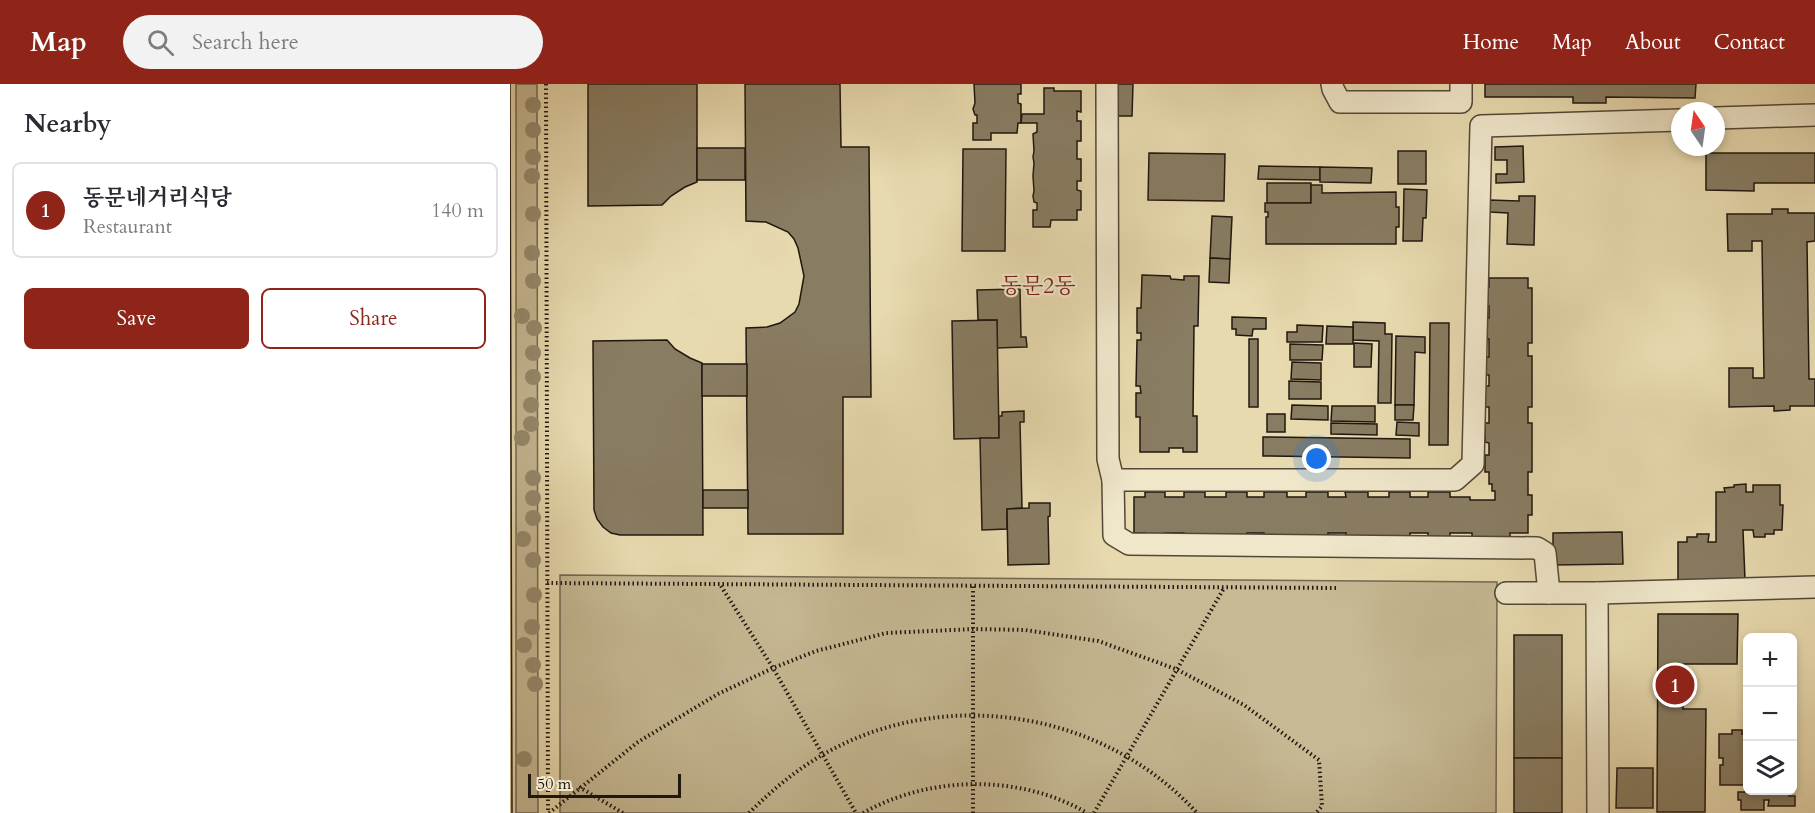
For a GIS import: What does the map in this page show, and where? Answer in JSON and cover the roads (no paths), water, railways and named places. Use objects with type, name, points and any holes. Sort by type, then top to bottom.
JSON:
[{"type":"street","points":[[1107,84],[1108,459],[1113,480],[1114,535],[1129,544],[1538,548],[1545,553],[1549,593]]},
{"type":"street","points":[[1113,480],[1455,480],[1473,464],[1481,126],[1461,93],[1340,102],[1332,89],[1332,84]]},
{"type":"street","points":[[1725,118],[1815,115]]},
{"type":"street","points":[[1481,126],[1671,120]]},
{"type":"street","points":[[1506,593],[1597,594],[1815,587]]},
{"type":"street","points":[[1597,594],[1598,813]]},
{"type":"tram line","points":[[510,84],[512,813]]},
{"type":"place","name":"동문네거리식당","points":[[1675,685]]},
{"type":"district","name":"동문2동","points":[[1038,286]]}]
